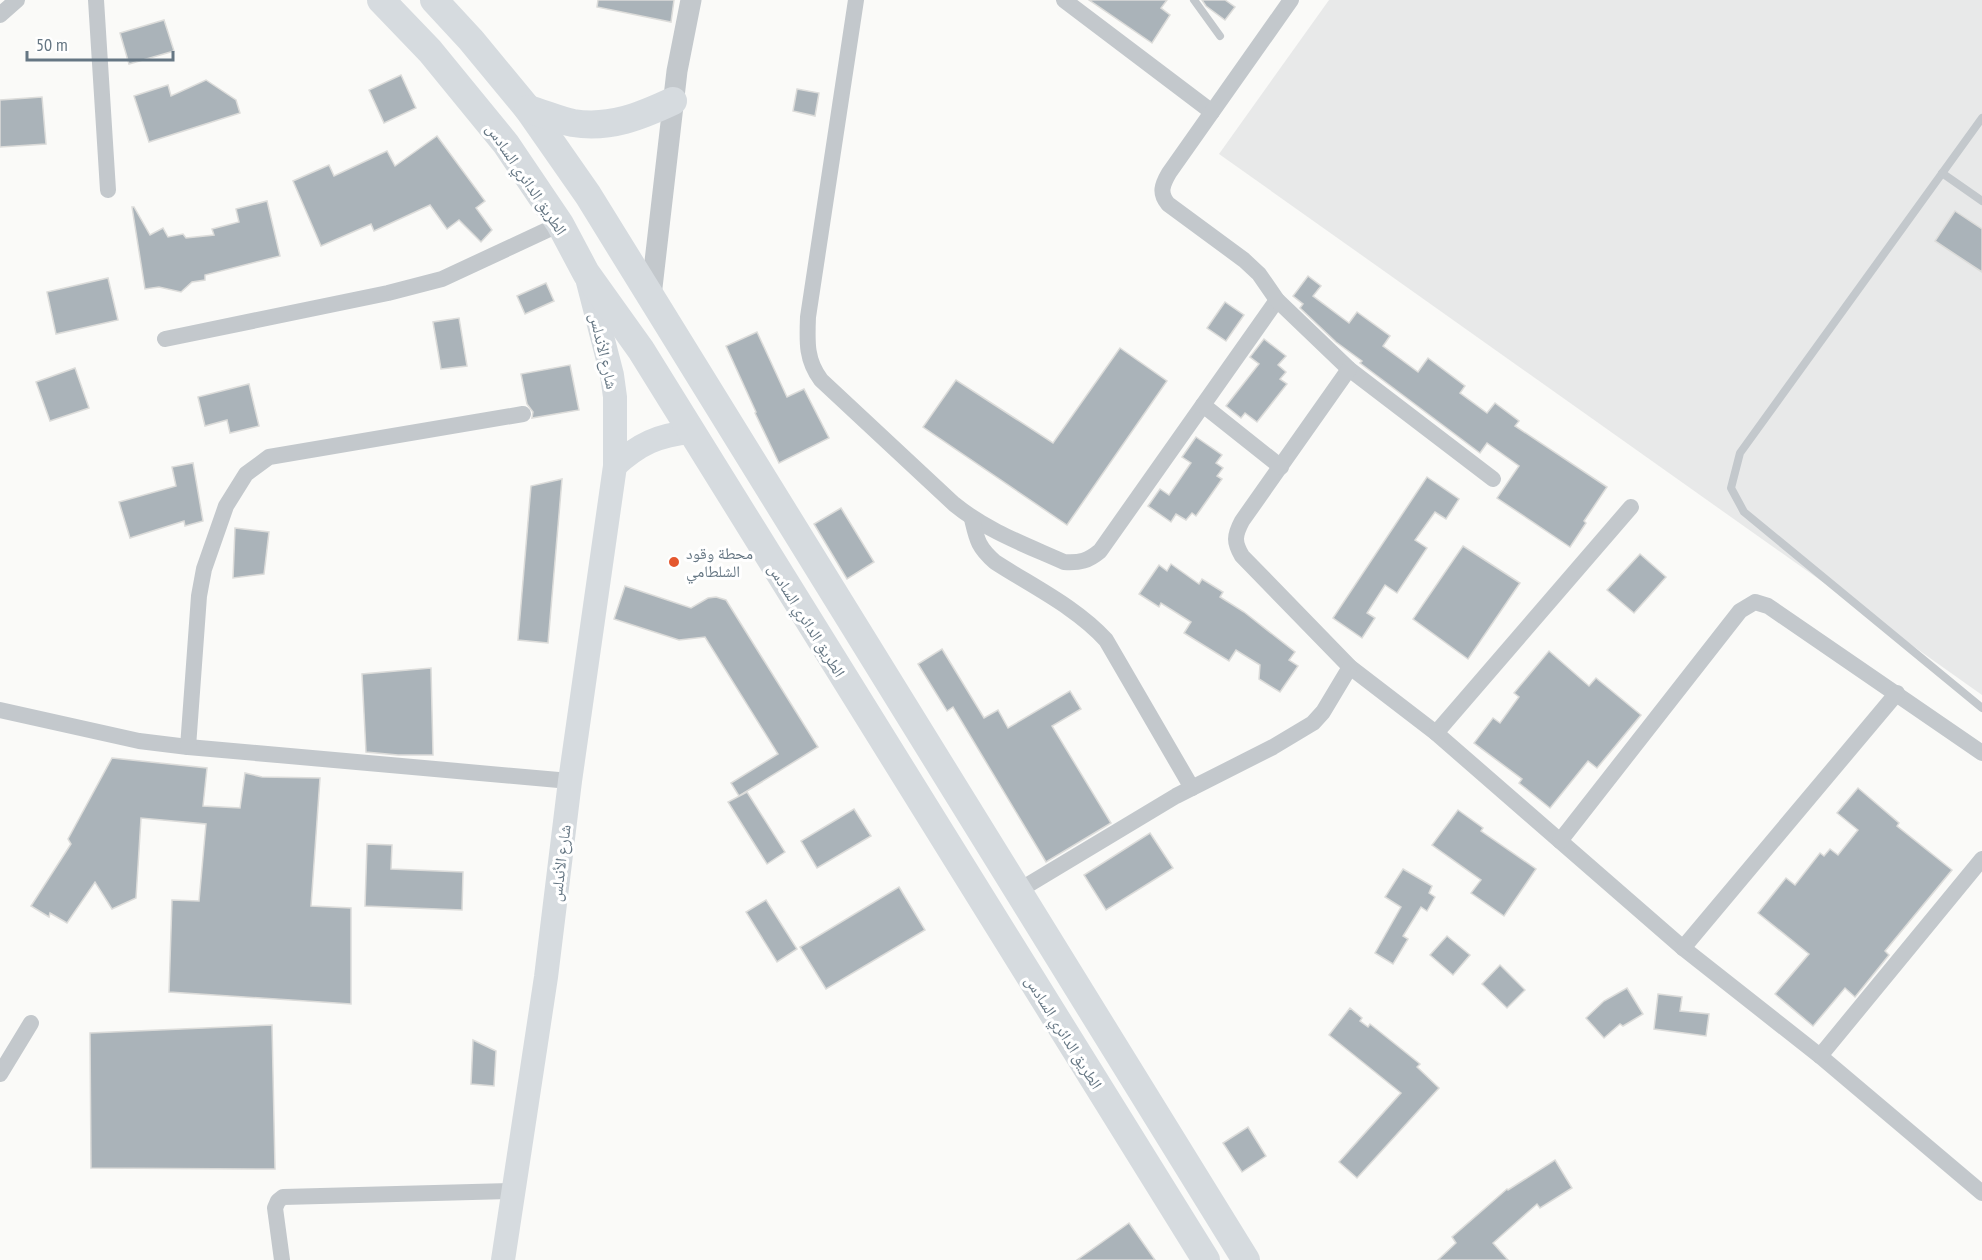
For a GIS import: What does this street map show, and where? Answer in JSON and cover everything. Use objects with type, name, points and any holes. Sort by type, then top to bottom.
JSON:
[{"type":"highway","name":"الطريق الدائري السادس","points":[[381,0],[430,51],[466,94],[506,144],[561,224],[586,273],[641,350],[1206,1260]]},
{"type":"highway","points":[[434,0],[471,40],[528,109],[588,195],[1246,1260]]},
{"type":"highway","points":[[528,109],[572,123],[598,125],[626,121],[673,101]]},
{"type":"main road","name":"شارع الأندلس","points":[[503,1260],[546,977],[570,781],[615,466],[615,397],[612,375],[586,273]]},
{"type":"main road","points":[[615,466],[647,442],[674,434],[691,432]]},
{"type":"street","points":[[0,15],[17,0]]},
{"type":"street","points":[[96,0],[108,190]]},
{"type":"street","points":[[651,296],[673,101],[691,0]]},
{"type":"street","points":[[856,0],[808,317],[808,354],[812,368],[821,380],[972,519],[1064,562],[1078,563],[1090,559],[1100,551],[1277,300]]},
{"type":"street","points":[[1064,0],[1212,112]]},
{"type":"street","points":[[1291,0],[1169,173],[1163,183],[1163,198],[1244,260],[1259,274],[1277,300],[1349,369],[1493,479]]},
{"type":"street","points":[[165,339],[377,295],[442,279],[561,224]]},
{"type":"street","points":[[1349,369],[1242,521],[1236,533],[1235,544],[1242,556],[1350,667],[1436,733],[1683,948],[1820,1056],[1982,1193]]},
{"type":"street","points":[[1203,405],[1281,467]]},
{"type":"street","points":[[188,747],[199,596],[204,569],[226,506],[246,474],[269,457],[523,414]]},
{"type":"street","points":[[1436,733],[1631,507]]},
{"type":"street","points":[[972,519],[977,542],[995,562],[1077,614],[1106,640],[1192,788]]},
{"type":"street","points":[[1560,841],[1740,611],[1755,602],[1768,606],[1982,753]]},
{"type":"street","points":[[1018,891],[1192,788],[1273,747],[1313,723],[1323,712],[1350,667]]},
{"type":"street","points":[[1683,948],[1897,693]]},
{"type":"street","points":[[0,710],[140,741],[188,747],[570,781]]},
{"type":"street","points":[[1820,1056],[1982,859]]},
{"type":"street","points":[[0,1074],[31,1023]]},
{"type":"street","points":[[282,1260],[275,1208],[278,1200],[283,1197],[514,1191]]},
{"type":"lane","points":[[1194,0],[1220,36]]},
{"type":"lane","points":[[1982,118],[1740,453],[1731,488],[1744,512],[1982,708]]},
{"type":"lane","points":[[1942,173],[1982,201]]},
{"type":"shaded area","points":[[1329,0],[1982,0],[1982,695],[1219,154]]},
{"type":"building","points":[[598,0],[674,0],[671,22],[597,7]]},
{"type":"building","points":[[1089,0],[1167,0],[1161,8],[1170,15],[1152,43]]},
{"type":"building","points":[[1202,0],[1225,0],[1235,7],[1225,20],[1206,6]]},
{"type":"building","points":[[164,20],[174,51],[129,64],[120,33]]},
{"type":"building","points":[[401,75],[416,108],[384,123],[369,90]]},
{"type":"building","points":[[206,80],[236,100],[240,113],[149,142],[134,96],[168,85],[171,96]]},
{"type":"building","points":[[797,89],[819,93],[815,116],[793,111]]},
{"type":"building","points":[[42,97],[46,144],[0,147],[0,100]]},
{"type":"building","points":[[437,136],[485,201],[476,208],[492,230],[481,242],[459,220],[447,229],[430,205],[374,231],[371,224],[321,246],[293,181],[329,165],[334,176],[387,151],[395,166]]},
{"type":"building","points":[[267,201],[280,256],[205,275],[205,280],[192,282],[181,292],[159,287],[145,289],[132,207],[150,235],[163,228],[168,237],[183,234],[186,238],[214,235],[212,229],[239,222],[236,209]]},
{"type":"building","points":[[1955,211],[1982,229],[1982,272],[1935,241]]},
{"type":"building","points":[[1308,276],[1321,286],[1313,296],[1349,323],[1357,312],[1390,336],[1383,346],[1418,372],[1428,358],[1465,386],[1460,393],[1487,413],[1495,403],[1519,421],[1515,426],[1607,487],[1570,547],[1497,498],[1519,466],[1487,443],[1480,453],[1360,363],[1362,361],[1336,342],[1300,308],[1303,304],[1293,296]]},
{"type":"building","points":[[108,278],[118,320],[56,334],[47,292]]},
{"type":"building","points":[[546,283],[554,301],[525,314],[517,296]]},
{"type":"building","points":[[1225,302],[1244,315],[1226,341],[1207,328]]},
{"type":"building","points":[[459,318],[467,366],[441,369],[433,322]]},
{"type":"building","points":[[757,332],[787,397],[804,389],[829,438],[779,463],[726,346]]},
{"type":"building","points":[[1264,339],[1286,356],[1278,365],[1286,372],[1280,379],[1287,384],[1257,422],[1245,413],[1241,418],[1226,406],[1259,364],[1250,357]]},
{"type":"building","points":[[1120,348],[1167,381],[1067,525],[923,427],[956,380],[1053,443]]},
{"type":"building","points":[[570,365],[579,410],[532,418],[533,412],[527,404],[521,374]]},
{"type":"building","points":[[75,368],[89,408],[50,421],[36,382]]},
{"type":"building","points":[[249,384],[259,426],[230,433],[227,420],[205,426],[198,397]]},
{"type":"building","points":[[1196,437],[1222,455],[1216,463],[1223,468],[1217,476],[1222,479],[1196,516],[1192,513],[1186,520],[1176,514],[1171,522],[1148,506],[1160,489],[1169,495],[1191,463],[1182,457]]},
{"type":"building","points":[[193,463],[203,521],[185,526],[184,521],[130,538],[119,502],[176,486],[172,467]]},
{"type":"building","points":[[1427,477],[1459,499],[1446,519],[1435,512],[1415,540],[1427,548],[1397,593],[1385,585],[1367,613],[1375,618],[1362,638],[1333,618]]},
{"type":"building","points":[[562,479],[548,643],[518,640],[531,486]]},
{"type":"building","points":[[841,508],[874,562],[847,579],[814,524]]},
{"type":"building","points":[[235,528],[269,532],[264,574],[233,578]]},
{"type":"building","points":[[1463,546],[1520,583],[1468,659],[1413,619]]},
{"type":"building","points":[[1640,554],[1666,577],[1634,613],[1607,590]]},
{"type":"building","points":[[1171,564],[1199,584],[1202,579],[1223,592],[1220,597],[1244,612],[1295,652],[1289,660],[1298,666],[1280,692],[1259,679],[1260,665],[1236,650],[1229,661],[1184,633],[1191,622],[1161,603],[1159,607],[1139,594],[1159,565],[1167,571]]},
{"type":"building","points":[[625,586],[691,608],[708,598],[716,597],[726,600],[818,747],[739,796],[731,783],[778,754],[705,637],[679,640],[614,619]]},
{"type":"building","points":[[942,649],[984,718],[998,710],[1008,728],[1070,691],[1081,709],[1052,726],[1111,823],[1046,862],[953,707],[947,711],[918,664]]},
{"type":"building","points":[[1549,651],[1589,686],[1596,678],[1641,715],[1597,768],[1588,761],[1550,808],[1519,783],[1522,779],[1474,743],[1493,718],[1500,723],[1519,697],[1514,693]]},
{"type":"building","points":[[431,668],[433,755],[366,752],[362,674]]},
{"type":"building","points":[[112,758],[207,768],[203,806],[240,808],[245,773],[262,777],[320,778],[311,906],[351,908],[351,1004],[169,992],[172,900],[199,901],[206,824],[141,818],[136,898],[112,909],[95,882],[67,923],[50,913],[49,917],[31,906],[71,844],[68,839]]},
{"type":"building","points":[[1858,788],[1899,823],[1897,826],[1952,870],[1885,951],[1889,955],[1855,997],[1845,988],[1813,1026],[1775,994],[1809,954],[1758,913],[1786,878],[1795,885],[1820,853],[1824,856],[1830,849],[1838,855],[1858,830],[1837,813]]},
{"type":"building","points":[[747,792],[785,852],[767,864],[728,802]]},
{"type":"building","points":[[854,809],[871,836],[817,868],[801,841]]},
{"type":"building","points":[[1458,810],[1483,828],[1481,831],[1536,869],[1504,916],[1471,893],[1481,880],[1432,845]]},
{"type":"building","points":[[1150,833],[1173,868],[1106,910],[1084,875]]},
{"type":"building","points":[[367,844],[392,845],[391,869],[463,872],[462,910],[365,906]]},
{"type":"building","points":[[1403,869],[1432,886],[1429,893],[1435,897],[1427,911],[1421,907],[1403,936],[1408,939],[1393,964],[1375,953],[1401,907],[1385,897]]},
{"type":"building","points":[[899,887],[925,930],[826,989],[800,947]]},
{"type":"building","points":[[766,900],[797,949],[777,962],[746,912]]},
{"type":"building","points":[[1447,936],[1470,955],[1453,975],[1430,955]]},
{"type":"building","points":[[1500,965],[1525,990],[1507,1008],[1482,984]]},
{"type":"building","points":[[1627,988],[1643,1014],[1623,1026],[1620,1024],[1604,1038],[1586,1018],[1604,1001]]},
{"type":"building","points":[[1658,994],[1682,997],[1680,1011],[1709,1014],[1706,1036],[1654,1029]]},
{"type":"building","points":[[1350,1008],[1362,1018],[1360,1021],[1368,1027],[1370,1024],[1420,1064],[1417,1067],[1439,1088],[1357,1178],[1339,1162],[1401,1093],[1329,1035]]},
{"type":"building","points":[[272,1025],[275,1169],[91,1168],[90,1033]]},
{"type":"building","points":[[473,1040],[496,1051],[494,1086],[471,1084]]},
{"type":"building","points":[[1248,1127],[1266,1156],[1242,1172],[1223,1143]]},
{"type":"building","points":[[1555,1160],[1572,1188],[1540,1208],[1537,1204],[1493,1243],[1508,1260],[1438,1260],[1456,1243],[1452,1237],[1507,1189]]},
{"type":"building","points":[[1129,1223],[1155,1260],[1077,1260]]},
{"type":"place","name":"محطة وقود الشلطامي","points":[[674,562]]}]
